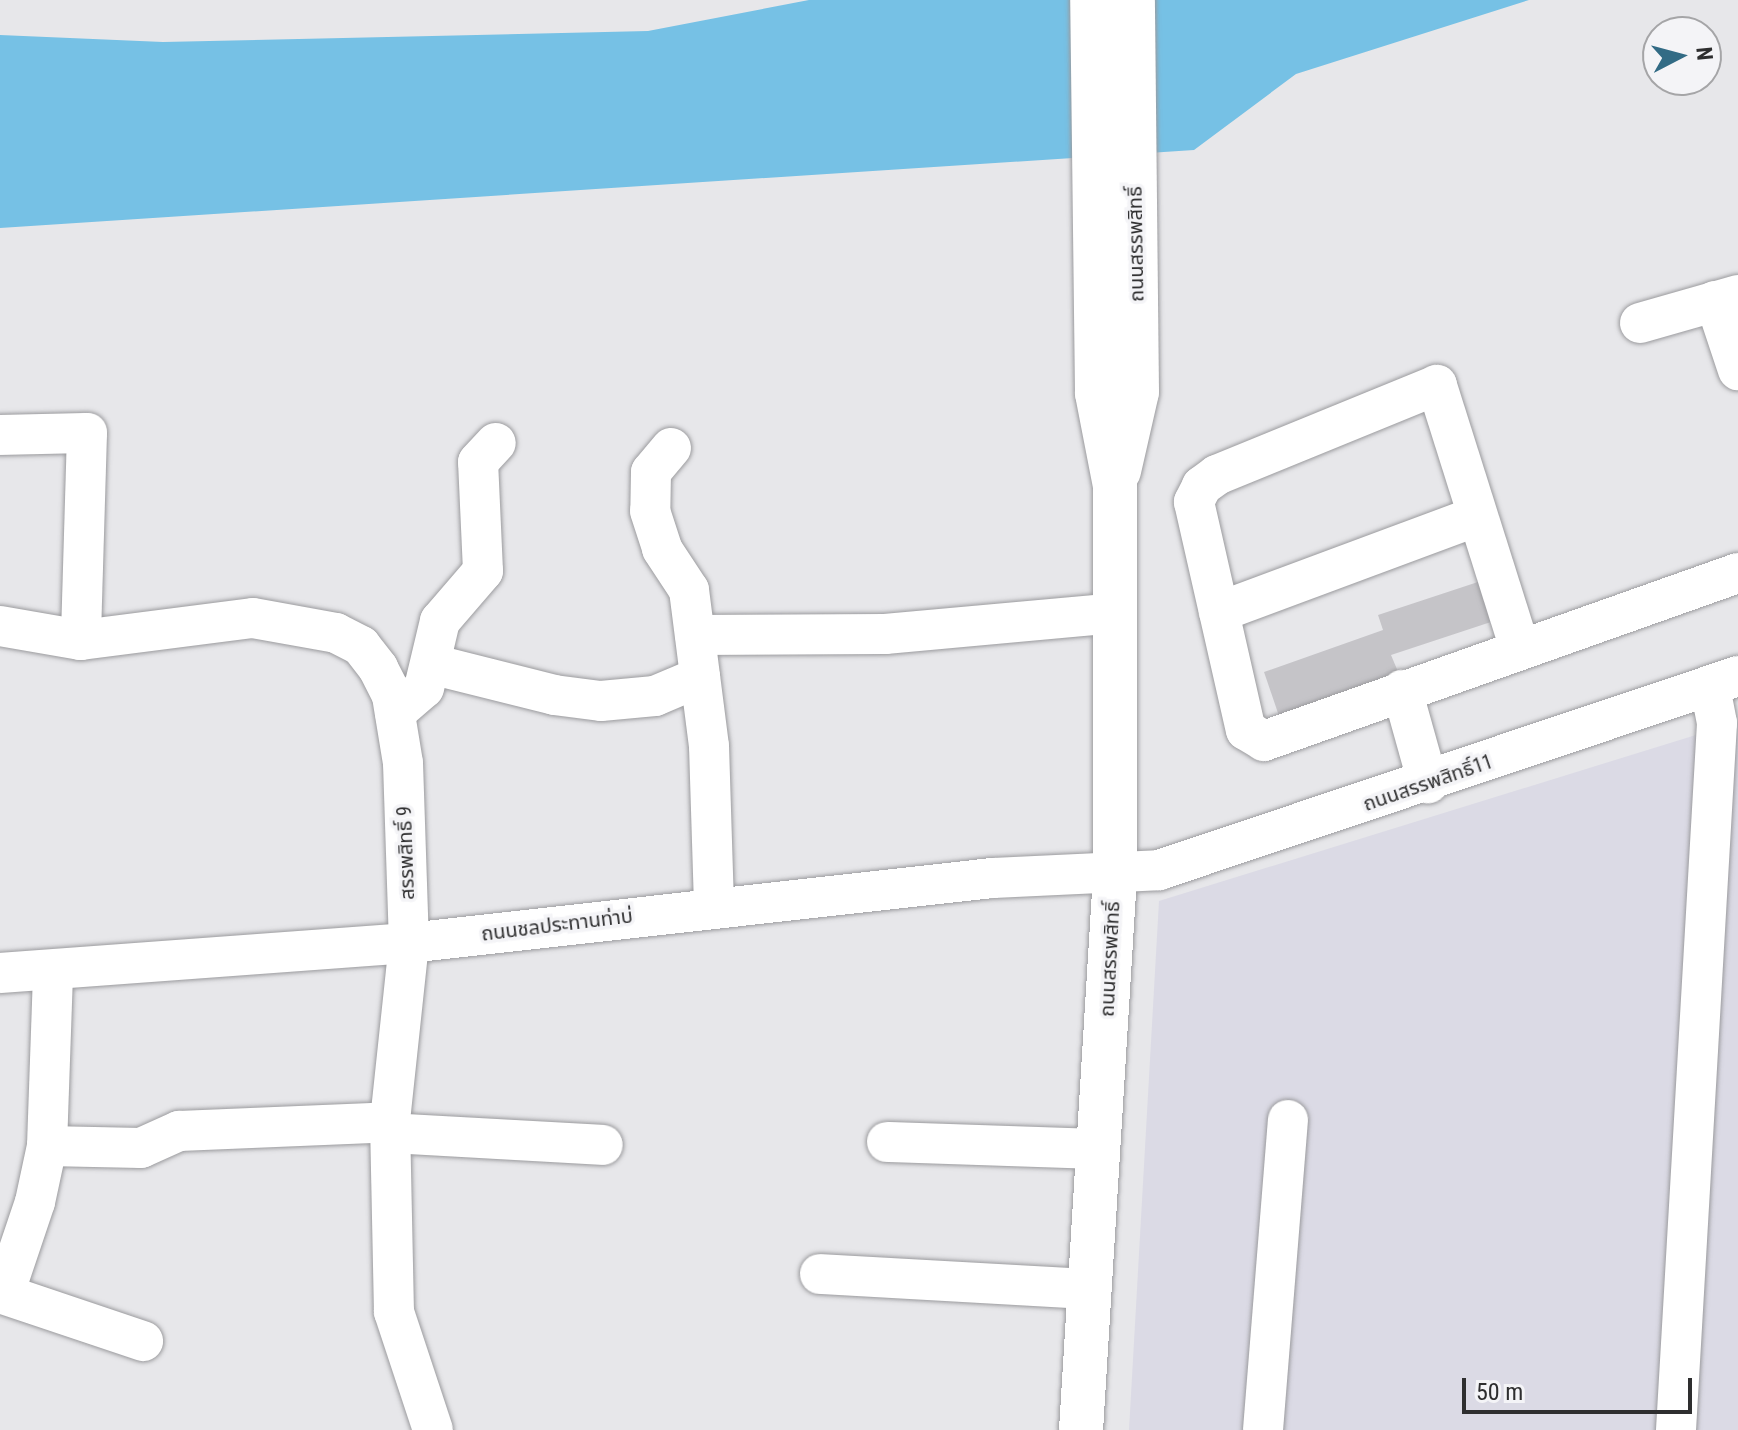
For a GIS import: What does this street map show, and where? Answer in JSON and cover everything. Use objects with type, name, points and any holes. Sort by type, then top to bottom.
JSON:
[{"type":"main road","name":"ถนนสรรพสิทธิ์","points":[[1092,0],[1117,393]]},
{"type":"main road","name":"ถนนสรรพสิทธิ์","points":[[1081,1430],[1115,875],[1115,486],[1133,0]]},
{"type":"street","points":[[1640,323],[1726,298],[1738,370]]},
{"type":"street","points":[[1520,649],[1437,385],[1202,486],[1194,502],[1246,730],[1254,738],[1273,739],[1402,690],[1520,649],[1738,573]]},
{"type":"street","points":[[0,435],[87,433],[81,640]]},
{"type":"street","points":[[395,713],[424,688],[440,621],[483,571],[478,462],[496,443]]},
{"type":"street","points":[[671,448],[651,472],[650,511],[662,549],[689,590],[709,746],[714,906]]},
{"type":"street","points":[[1219,612],[1477,516]]},
{"type":"street","points":[[695,635],[885,634],[1115,613]]},
{"type":"street","name":"สรรพสิทธิ์ 9","points":[[0,626],[81,640],[253,618],[336,633],[361,646],[378,668],[395,713],[403,763],[409,943],[390,1128],[394,1312],[433,1430]]},
{"type":"street","points":[[431,664],[554,695],[601,701],[655,696],[700,677]]},
{"type":"street","points":[[1676,1430],[1724,875],[1717,723],[1724,681]]},
{"type":"street","name":"ถนนสรรพสิทธิ์11","points":[[1115,875],[1171,866],[1428,783],[1724,681]]},
{"type":"street","points":[[1402,690],[1428,783]]},
{"type":"street","name":"ถนนชลประทานท่าบ่","points":[[0,973],[409,943],[714,906],[992,878],[1115,875]]},
{"type":"street","points":[[53,971],[47,1146],[35,1202],[2,1294],[143,1341]]},
{"type":"street","points":[[1263,1430],[1288,1120]]},
{"type":"street","points":[[47,1146],[141,1148],[179,1131],[390,1128],[603,1145]]},
{"type":"street","points":[[887,1142],[1100,1149]]},
{"type":"street","points":[[820,1274],[1090,1289]]},
{"type":"shaded area","points":[[1738,722],[1738,1430],[1129,1430],[1159,901]]},
{"type":"water","points":[[809,0],[1529,0],[1296,74],[1194,150],[0,228],[0,35],[163,42],[648,31]]},
{"type":"building","points":[[1487,579],[1500,619],[1391,655],[1399,674],[1279,716],[1264,672],[1383,630],[1378,615]]}]
